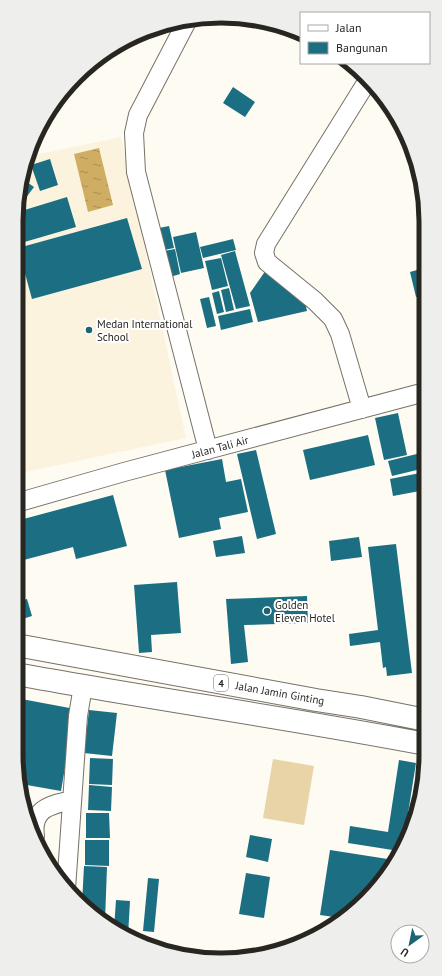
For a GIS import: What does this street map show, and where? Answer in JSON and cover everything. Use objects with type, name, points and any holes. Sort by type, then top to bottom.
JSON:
[{"type":"highway","name":"Jalan Jamin Ginting","points":[[23,646],[316,700],[376,709],[419,718]]},
{"type":"highway","points":[[23,675],[347,729],[419,743]]},
{"type":"street","points":[[184,27],[138,115],[134,133],[136,172],[208,450]]},
{"type":"street","points":[[362,409],[340,334],[333,319],[315,301],[267,262],[264,253],[266,244],[365,85]]},
{"type":"street","name":"Jalan Tali Air","points":[[23,501],[124,472],[419,394]]},
{"type":"street","points":[[67,879],[78,716],[83,686]]},
{"type":"street","points":[[35,823],[37,816],[42,809],[50,805],[72,800]]},
{"type":"shaded area","name":"Medan International School","points":[[121,137],[186,438],[23,473],[23,208],[27,182],[35,155]]},
{"type":"shaded area","points":[[273,759],[314,766],[304,825],[263,818]]},
{"type":"water","points":[[99,148],[113,205],[88,212],[74,154]]},
{"type":"building","points":[[233,87],[255,102],[245,117],[223,103]]},
{"type":"building","points":[[50,159],[58,185],[40,191],[32,165]]},
{"type":"building","points":[[27,182],[34,187],[24,200]]},
{"type":"building","points":[[67,197],[76,227],[23,242],[23,210]]},
{"type":"building","points":[[127,218],[142,269],[32,299],[23,266],[23,247]]},
{"type":"building","points":[[169,226],[174,248],[164,250],[159,228]]},
{"type":"building","points":[[196,232],[204,268],[181,273],[173,237]]},
{"type":"building","points":[[233,239],[236,250],[203,258],[200,247]]},
{"type":"building","points":[[175,249],[180,274],[170,277],[164,251]]},
{"type":"building","points":[[235,251],[250,306],[236,309],[221,255]]},
{"type":"building","points":[[221,258],[228,286],[212,290],[205,261]]},
{"type":"building","points":[[419,269],[419,296],[416,297],[410,272]]},
{"type":"building","points":[[266,270],[304,297],[307,311],[258,322],[250,293]]},
{"type":"building","points":[[229,288],[234,310],[226,312],[221,290]]},
{"type":"building","points":[[219,291],[224,312],[217,314],[212,293]]},
{"type":"building","points":[[209,297],[216,326],[207,328],[200,299]]},
{"type":"building","points":[[250,309],[253,322],[221,330],[218,316]]},
{"type":"building","points":[[398,413],[407,455],[384,460],[375,418]]},
{"type":"building","points":[[368,435],[375,465],[310,480],[303,450]]},
{"type":"building","points":[[256,450],[276,534],[257,539],[237,454]]},
{"type":"building","points":[[419,453],[419,469],[392,476],[388,461]]},
{"type":"building","points":[[222,459],[226,482],[241,479],[248,512],[219,518],[221,529],[179,538],[165,470]]},
{"type":"building","points":[[419,473],[419,491],[393,496],[390,479]]},
{"type":"building","points":[[113,495],[127,546],[76,559],[73,547],[23,560],[23,519]]},
{"type":"building","points":[[242,536],[245,553],[216,557],[213,541]]},
{"type":"building","points":[[359,537],[362,557],[331,561],[329,541]]},
{"type":"building","points":[[396,544],[412,673],[387,676],[386,667],[383,668],[380,642],[350,646],[349,634],[378,630],[368,547]]},
{"type":"building","points":[[177,582],[181,633],[151,635],[152,652],[139,653],[134,585]]},
{"type":"building","name":"Golden Eleven Hotel","points":[[307,596],[308,623],[244,625],[248,662],[231,664],[226,599]]},
{"type":"building","points":[[27,599],[32,616],[23,619],[23,600]]},
{"type":"building","points":[[23,699],[75,709],[61,791],[26,785],[23,768]]},
{"type":"building","points":[[89,710],[117,713],[112,756],[84,753]]},
{"type":"building","points":[[90,758],[113,759],[112,785],[89,784]]},
{"type":"building","points":[[399,760],[416,763],[406,824],[394,850],[348,843],[350,826],[388,832]]},
{"type":"building","points":[[89,785],[112,787],[111,811],[88,810]]},
{"type":"building","points":[[86,813],[109,813],[110,838],[86,838]]},
{"type":"building","points":[[250,835],[272,839],[268,862],[246,857]]},
{"type":"building","points":[[85,840],[109,840],[109,866],[85,865]]},
{"type":"building","points":[[330,850],[389,859],[370,886],[352,904],[335,917],[320,915]]},
{"type":"building","points":[[84,866],[107,867],[105,916],[82,896]]},
{"type":"building","points":[[246,873],[270,877],[264,918],[239,914]]},
{"type":"building","points":[[148,878],[159,879],[154,932],[143,931]]},
{"type":"building","points":[[116,900],[130,901],[128,930],[114,922]]},
{"type":"place","name":"Medan International School","points":[[89,330]]},
{"type":"place","name":"Golden Eleven Hotel","points":[[267,611]]}]
